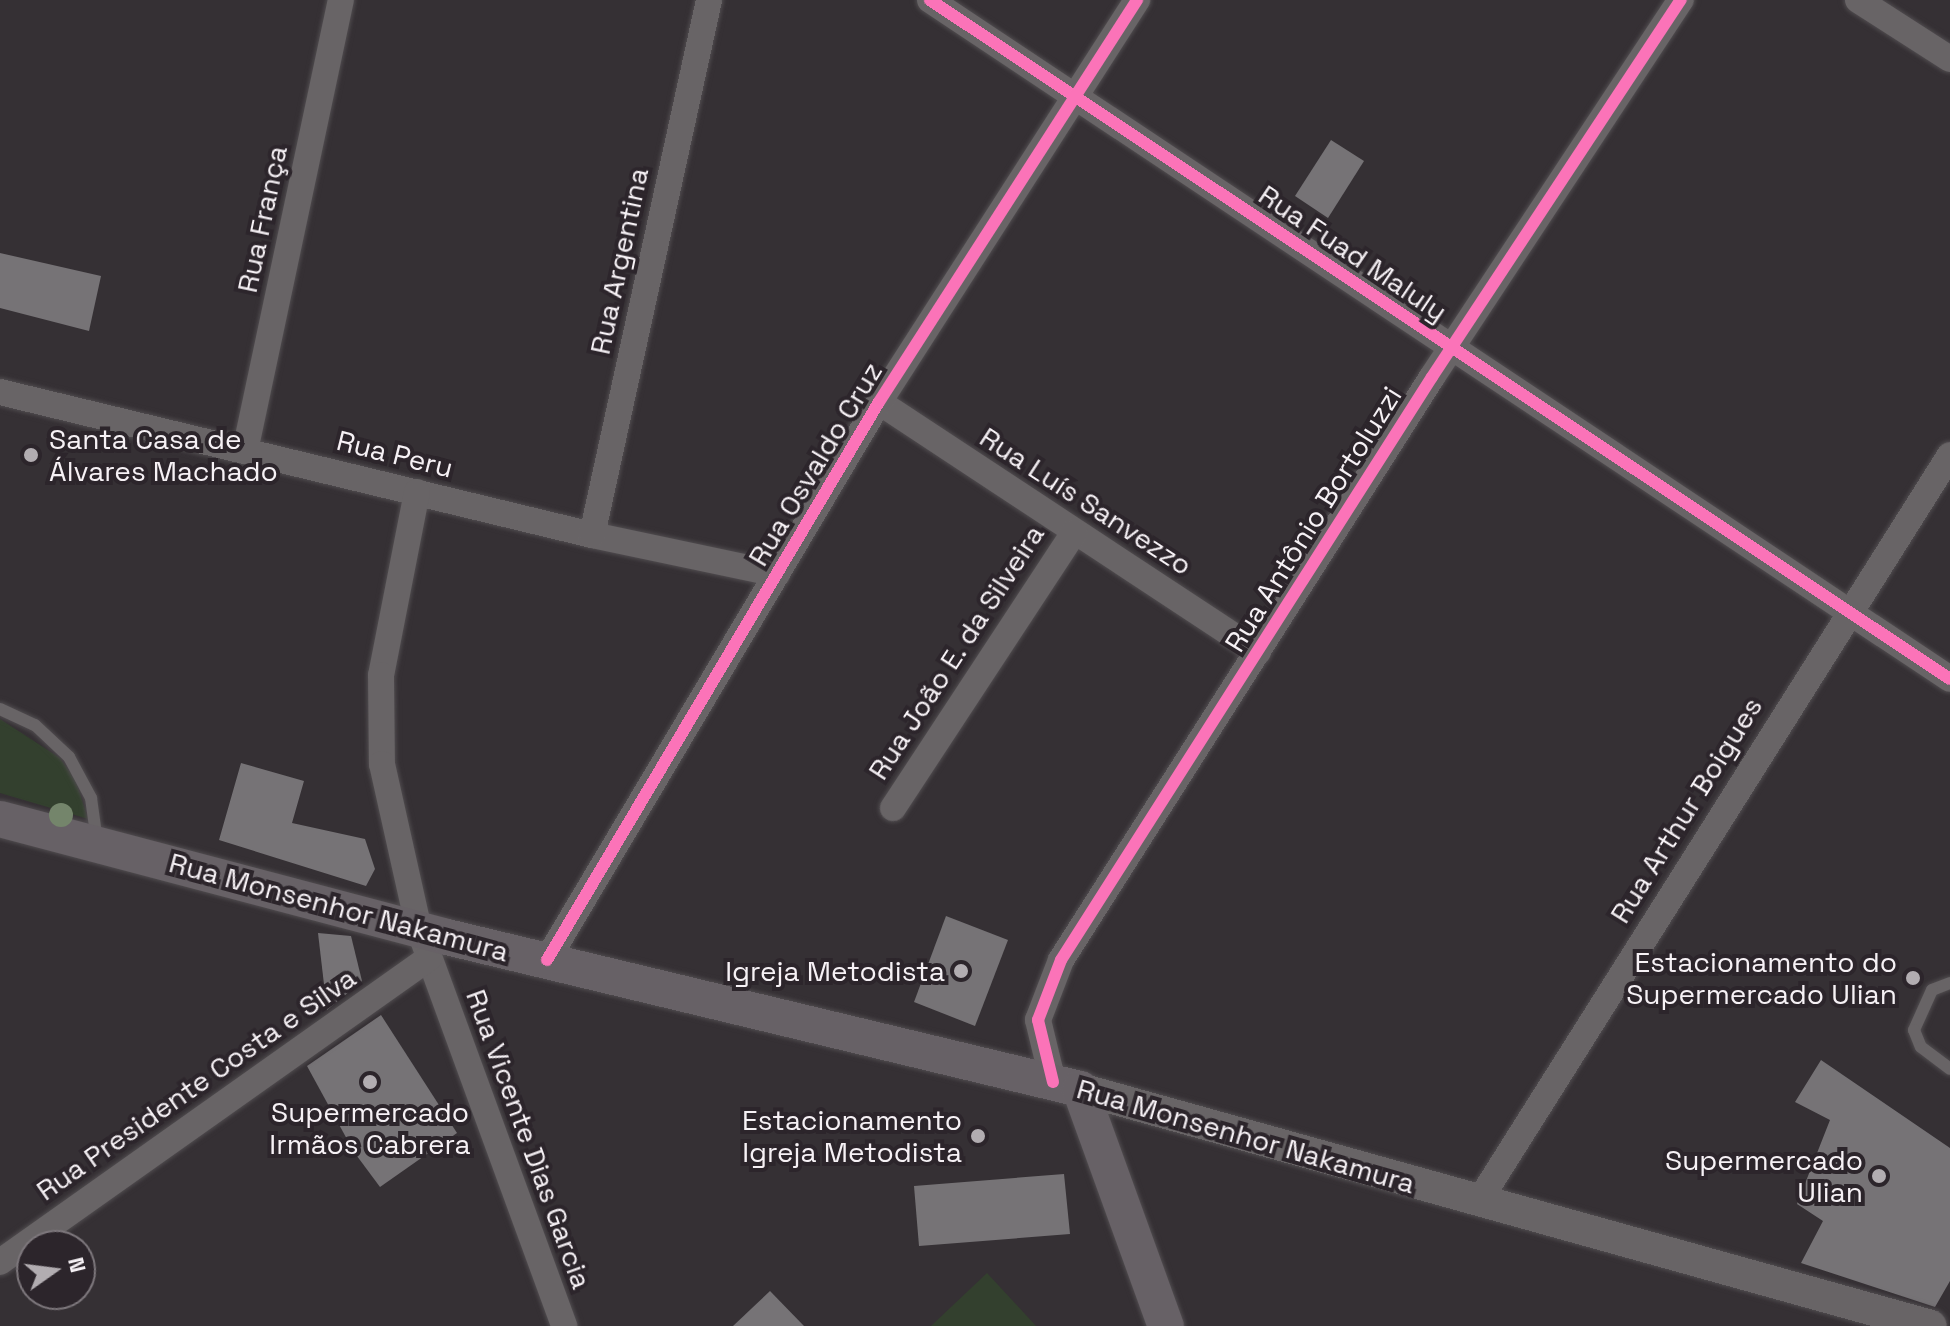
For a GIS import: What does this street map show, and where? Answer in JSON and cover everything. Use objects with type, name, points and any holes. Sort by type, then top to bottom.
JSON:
[{"type":"main road","name":"Rua Monsenhor Nakamura","points":[[0,819],[97,844],[424,944],[547,960],[1067,1086]]},
{"type":"main road","points":[[1067,1086],[1166,1326]]},
{"type":"street","name":"Rua França","points":[[245,451],[341,0]]},
{"type":"street","name":"Rua Argentina","points":[[592,535],[709,0]]},
{"type":"street","name":"Rua Fuad Maluly","points":[[930,0],[1847,614],[1950,679]]},
{"type":"street","name":"Rua Osvaldo Cruz","points":[[547,960],[879,402],[1078,99],[1137,0]]},
{"type":"street","name":"Rua Antônio Bortoluzzi","points":[[1067,1086],[1038,1020],[1047,988],[1452,347],[1681,0]]},
{"type":"street","points":[[1858,0],[1950,59]]},
{"type":"street","name":"Rua Peru","points":[[0,392],[592,535],[777,574]]},
{"type":"street","name":"Rua Luís Sanvezzo","points":[[879,402],[1258,652]]},
{"type":"street","name":"Rua Arthur Boigues","points":[[1479,1201],[1950,455]]},
{"type":"street","name":"Rua Vicente Dias Garcia","points":[[417,492],[378,715],[382,764],[424,944],[564,1326]]},
{"type":"street","name":"Rua João E. da Silveira","points":[[893,808],[1074,532]]},
{"type":"street","name":"Rua Presidente Costa e Silva","points":[[0,1262],[424,944]]},
{"type":"street","name":"Rua Monsenhor Nakamura","points":[[1067,1086],[1931,1326]]},
{"type":"lane","points":[[0,709],[35,725],[69,757],[91,798],[97,844]]},
{"type":"lane","points":[[1950,983],[1932,990],[1914,1030],[1921,1047],[1950,1069]]},
{"type":"green space","points":[[0,719],[60,758],[76,781],[88,819],[0,793]]},
{"type":"green space","points":[[987,1273],[1036,1326],[931,1326]]},
{"type":"building","points":[[1331,140],[1364,161],[1328,218],[1295,196]]},
{"type":"building","points":[[0,253],[101,276],[89,331],[0,308]]},
{"type":"building","points":[[241,763],[304,781],[292,823],[365,839],[375,869],[366,886],[219,840]]},
{"type":"building","name":"Igreja Metodista","points":[[946,916],[1008,940],[975,1026],[914,1002]]},
{"type":"building","points":[[318,933],[351,936],[362,981],[327,1010]]},
{"type":"building","name":"Supermercado Irmãos Cabrera","points":[[381,1015],[457,1133],[380,1187],[354,1152],[307,1066]]},
{"type":"building","name":"Supermercado Ulian","points":[[1821,1060],[1950,1148],[1950,1281],[1935,1307],[1801,1263],[1823,1221],[1797,1204],[1830,1120],[1795,1102]]},
{"type":"building","points":[[1064,1174],[1070,1234],[919,1246],[914,1186]]},
{"type":"building","points":[[770,1291],[804,1326],[733,1326]]},
{"type":"cycle path","points":[[930,0],[1950,679]]},
{"type":"cycle path","points":[[547,960],[879,402],[1137,0]]},
{"type":"cycle path","points":[[1053,1082],[1038,1020],[1061,960],[1432,377],[1681,0]]},
{"type":"place","name":"Santa Casa de Álvares Machado","points":[[31,455]]},
{"type":"place","name":"Igreja Metodista","points":[[961,971]]},
{"type":"place","name":"Estacionamento do Supermercado Ulian","points":[[1913,978]]},
{"type":"place","name":"Supermercado Irmãos Cabrera","points":[[370,1082]]},
{"type":"place","name":"Estacionamento Igreja Metodista","points":[[978,1136]]},
{"type":"place","name":"Supermercado Ulian","points":[[1879,1176]]}]
